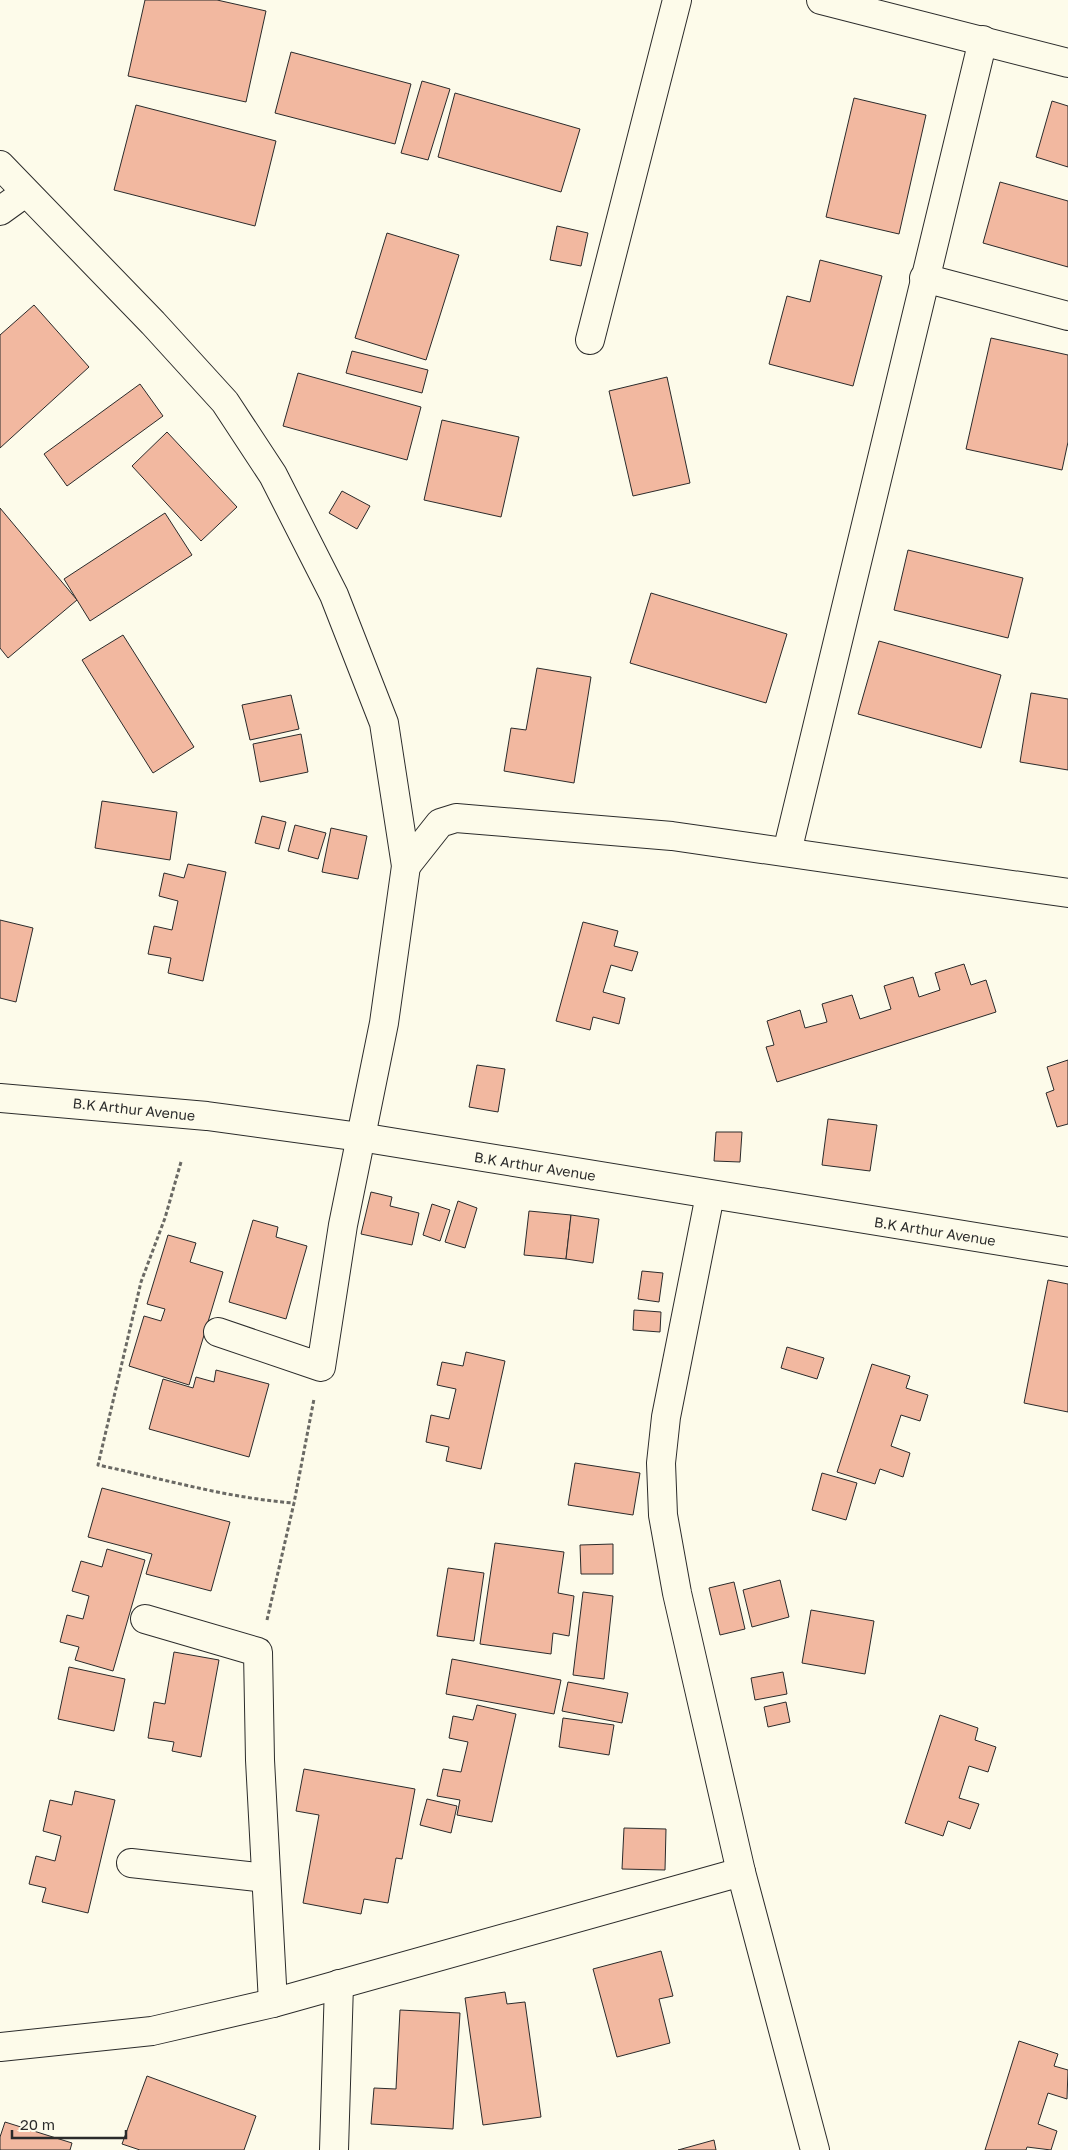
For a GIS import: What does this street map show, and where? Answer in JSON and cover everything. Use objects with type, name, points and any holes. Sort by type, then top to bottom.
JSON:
[{"type":"street","points":[[590,340],[676,0]]},
{"type":"street","points":[[821,0],[1068,63]]},
{"type":"street","points":[[787,852],[924,278],[983,40]]},
{"type":"street","points":[[0,165],[25,193],[153,323],[225,402],[273,475],[334,595],[384,723],[406,866],[384,1023],[360,1137],[321,1366],[218,1332]]},
{"type":"street","points":[[0,211],[25,193]]},
{"type":"street","points":[[924,278],[1068,316]]},
{"type":"street","points":[[406,866],[440,822],[456,818],[672,836],[1068,893]]},
{"type":"street","name":"B.K Arthur Avenue","points":[[0,1098],[207,1116],[360,1137],[1068,1252]]},
{"type":"street","points":[[710,1195],[666,1417],[661,1463],[663,1515],[680,1602],[740,1872],[815,2150]]},
{"type":"street","points":[[145,1619],[258,1652],[266,1878],[273,2003]]},
{"type":"street","points":[[131,1863],[266,1878]]},
{"type":"street","points":[[0,2047],[152,2031],[273,2003],[740,1872]]},
{"type":"street","points":[[334,2150],[339,1984]]},
{"type":"path","points":[[181,1162],[165,1218],[141,1282],[98,1465],[216,1493],[258,1501],[294,1503]]},
{"type":"path","points":[[258,1652],[294,1503],[321,1366]]},
{"type":"building","points":[[145,0],[217,0],[266,11],[246,102],[128,76]]},
{"type":"building","points":[[291,52],[411,84],[395,144],[275,113]]},
{"type":"building","points":[[422,81],[450,89],[428,160],[401,153]]},
{"type":"building","points":[[455,93],[580,129],[561,192],[438,157]]},
{"type":"building","points":[[854,98],[926,115],[899,234],[826,217]]},
{"type":"building","points":[[1052,101],[1068,106],[1068,167],[1036,157]]},
{"type":"building","points":[[136,105],[276,141],[255,226],[114,190]]},
{"type":"building","points":[[1000,182],[1068,201],[1068,267],[983,243]]},
{"type":"building","points":[[557,226],[588,233],[581,266],[550,260]]},
{"type":"building","points":[[387,233],[459,255],[426,360],[355,338]]},
{"type":"building","points":[[820,260],[882,276],[853,386],[769,364],[787,296],[810,302]]},
{"type":"building","points":[[34,305],[89,367],[0,448],[0,335]]},
{"type":"building","points":[[991,338],[1068,355],[1068,442],[1062,470],[966,449]]},
{"type":"building","points":[[352,351],[428,370],[422,393],[346,373]]},
{"type":"building","points":[[298,373],[421,407],[407,460],[283,426]]},
{"type":"building","points":[[667,377],[690,483],[633,496],[609,391]]},
{"type":"building","points":[[140,384],[163,416],[67,486],[44,454]]},
{"type":"building","points":[[442,420],[519,437],[501,517],[424,500]]},
{"type":"building","points":[[167,432],[237,507],[201,541],[132,466]]},
{"type":"building","points":[[342,491],[370,506],[357,529],[329,513]]},
{"type":"building","points":[[0,508],[77,600],[8,658],[0,648]]},
{"type":"building","points":[[165,513],[192,555],[90,621],[64,579]]},
{"type":"building","points":[[908,550],[1023,578],[1008,638],[894,610]]},
{"type":"building","points":[[651,593],[787,634],[766,703],[630,663]]},
{"type":"building","points":[[123,635],[194,747],[153,773],[82,660]]},
{"type":"building","points":[[879,641],[1001,675],[981,748],[858,714]]},
{"type":"building","points":[[537,668],[591,677],[574,783],[504,771],[511,728],[526,730]]},
{"type":"building","points":[[1031,693],[1068,699],[1068,770],[1020,762]]},
{"type":"building","points":[[291,695],[299,729],[250,740],[242,705]]},
{"type":"building","points":[[301,734],[308,772],[260,782],[253,744]]},
{"type":"building","points":[[102,801],[177,812],[170,860],[95,848]]},
{"type":"building","points":[[262,816],[286,822],[279,849],[255,843]]},
{"type":"building","points":[[295,825],[326,833],[318,859],[288,851]]},
{"type":"building","points":[[331,828],[367,836],[358,879],[322,872]]},
{"type":"building","points":[[188,864],[226,872],[203,981],[168,973],[171,958],[148,954],[154,926],[172,930],[178,901],[159,896],[164,873],[184,878]]},
{"type":"building","points":[[0,920],[33,928],[16,1002],[0,998]]},
{"type":"building","points":[[583,922],[618,931],[614,946],[638,952],[632,971],[611,965],[603,992],[625,998],[619,1024],[593,1017],[590,1030],[556,1021]]},
{"type":"building","points":[[964,964],[971,985],[986,980],[996,1012],[777,1082],[766,1047],[774,1045],[767,1021],[800,1010],[805,1028],[827,1022],[822,1004],[852,995],[860,1019],[891,1009],[884,986],[913,977],[919,997],[940,990],[935,973]]},
{"type":"building","points":[[1068,1060],[1068,1124],[1057,1127],[1046,1093],[1054,1090],[1047,1067]]},
{"type":"building","points":[[477,1065],[505,1069],[498,1112],[469,1107]]},
{"type":"building","points":[[828,1119],[877,1125],[870,1171],[822,1165]]},
{"type":"building","points":[[716,1132],[742,1132],[740,1162],[714,1161]]},
{"type":"building","points":[[371,1192],[392,1197],[390,1206],[419,1213],[412,1245],[361,1234]]},
{"type":"building","points":[[458,1201],[477,1208],[465,1248],[445,1242]]},
{"type":"building","points":[[432,1204],[450,1210],[440,1241],[423,1235]]},
{"type":"building","points":[[529,1211],[571,1215],[566,1259],[524,1255]]},
{"type":"building","points":[[571,1215],[599,1219],[593,1263],[566,1259]]},
{"type":"building","points":[[253,1220],[278,1227],[276,1237],[307,1246],[286,1319],[229,1302]]},
{"type":"building","points":[[168,1235],[196,1243],[190,1262],[223,1272],[189,1385],[129,1366],[144,1316],[161,1321],[165,1309],[147,1304]]},
{"type":"building","points":[[642,1271],[663,1273],[659,1302],[638,1299]]},
{"type":"building","points":[[1048,1280],[1068,1284],[1068,1412],[1024,1403]]},
{"type":"building","points":[[634,1310],[661,1312],[660,1332],[633,1330]]},
{"type":"building","points":[[787,1347],[824,1358],[817,1379],[781,1368]]},
{"type":"building","points":[[466,1352],[505,1361],[481,1469],[446,1461],[449,1447],[426,1442],[431,1415],[449,1419],[456,1389],[437,1385],[442,1362],[463,1366]]},
{"type":"building","points":[[872,1364],[910,1376],[906,1388],[928,1395],[920,1421],[901,1415],[891,1446],[910,1453],[903,1477],[880,1469],[875,1484],[837,1472]]},
{"type":"building","points":[[216,1370],[269,1384],[249,1457],[149,1429],[163,1379],[193,1388],[196,1377],[214,1382]]},
{"type":"building","points":[[575,1463],[640,1473],[633,1515],[568,1505]]},
{"type":"building","points":[[822,1473],[857,1483],[846,1520],[812,1510]]},
{"type":"building","points":[[102,1488],[230,1522],[211,1591],[146,1574],[152,1554],[88,1537]]},
{"type":"building","points":[[495,1543],[564,1552],[558,1593],[574,1596],[569,1636],[553,1633],[551,1654],[480,1644]]},
{"type":"building","points":[[613,1544],[613,1574],[581,1574],[580,1545]]},
{"type":"building","points":[[107,1549],[145,1560],[113,1671],[75,1660],[79,1647],[60,1642],[67,1615],[83,1619],[89,1596],[72,1591],[81,1561],[102,1567]]},
{"type":"building","points":[[448,1568],[484,1573],[474,1641],[437,1636]]},
{"type":"building","points":[[780,1580],[789,1617],[752,1627],[743,1590]]},
{"type":"building","points":[[734,1582],[745,1629],[720,1635],[709,1588]]},
{"type":"building","points":[[583,1592],[613,1596],[604,1679],[573,1675]]},
{"type":"building","points":[[811,1610],[874,1621],[865,1674],[802,1663]]},
{"type":"building","points":[[174,1652],[219,1660],[201,1757],[172,1751],[174,1742],[148,1738],[154,1702],[165,1704]]},
{"type":"building","points":[[452,1659],[561,1680],[554,1714],[446,1694]]},
{"type":"building","points":[[69,1667],[125,1679],[114,1731],[58,1719]]},
{"type":"building","points":[[783,1672],[787,1694],[755,1700],[751,1678]]},
{"type":"building","points":[[568,1682],[628,1693],[622,1723],[562,1711]]},
{"type":"building","points":[[786,1702],[790,1722],[768,1727],[764,1707]]},
{"type":"building","points":[[477,1705],[516,1714],[492,1822],[457,1815],[460,1800],[437,1796],[443,1769],[461,1772],[468,1742],[449,1738],[453,1716],[473,1720]]},
{"type":"building","points":[[940,1715],[978,1728],[975,1740],[996,1747],[988,1772],[969,1766],[959,1798],[979,1804],[970,1829],[948,1821],[943,1836],[905,1823]]},
{"type":"building","points":[[563,1718],[614,1725],[609,1755],[559,1747]]},
{"type":"building","points":[[304,1769],[415,1789],[402,1859],[396,1858],[388,1903],[364,1899],[361,1914],[303,1903],[319,1815],[296,1811]]},
{"type":"building","points":[[75,1791],[115,1800],[88,1913],[42,1902],[46,1888],[29,1884],[36,1856],[55,1861],[61,1836],[43,1831],[50,1800],[72,1805]]},
{"type":"building","points":[[427,1799],[457,1806],[451,1833],[420,1825]]},
{"type":"building","points":[[624,1828],[666,1829],[665,1870],[622,1869]]},
{"type":"building","points":[[661,1951],[673,1996],[659,1999],[670,2043],[617,2057],[593,1969]]},
{"type":"building","points":[[505,1992],[507,2004],[525,2002],[541,2117],[483,2125],[465,1998]]},
{"type":"building","points":[[400,2010],[460,2013],[453,2129],[371,2124],[374,2088],[396,2089]]},
{"type":"building","points":[[1019,2041],[1058,2054],[1054,2066],[1068,2070],[1067,2099],[1048,2093],[1038,2124],[1057,2131],[1051,2150],[1027,2147],[1026,2150],[985,2150]]},
{"type":"building","points":[[147,2076],[256,2116],[244,2150],[140,2150],[122,2144]]},
{"type":"building","points":[[5,2122],[72,2143],[70,2150],[0,2150],[0,2137]]},
{"type":"building","points":[[714,2140],[716,2150],[678,2150]]}]
